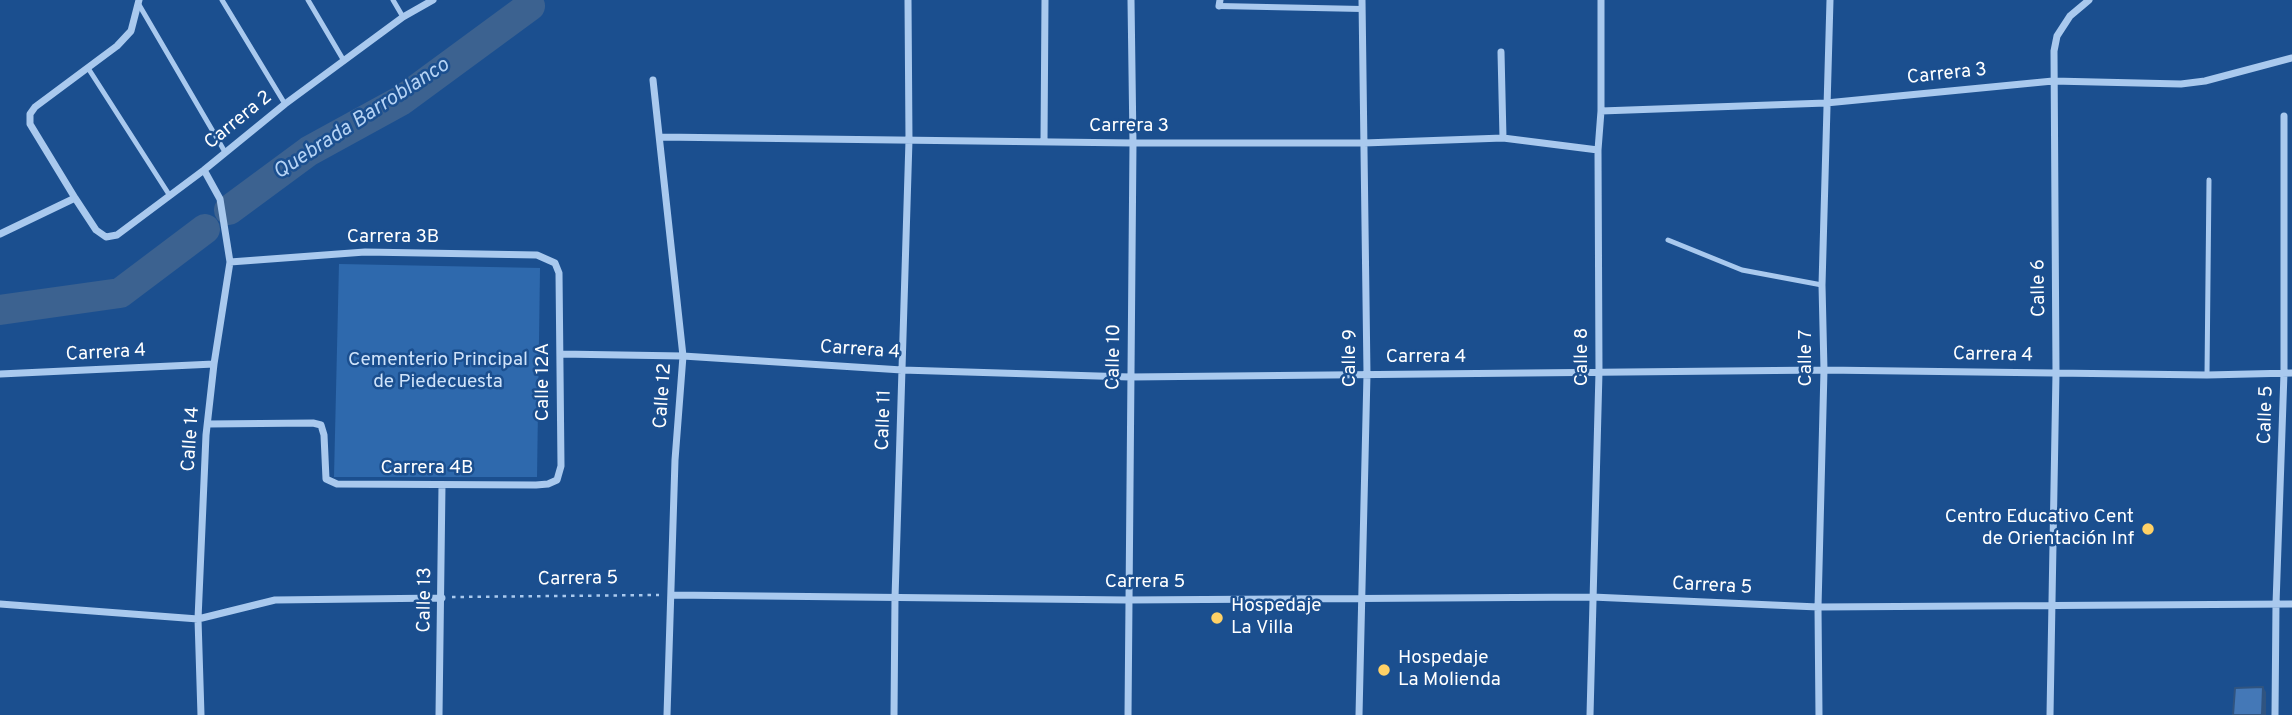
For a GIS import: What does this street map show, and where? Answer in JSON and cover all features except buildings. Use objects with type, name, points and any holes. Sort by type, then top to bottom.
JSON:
[{"type":"street","name":"Carrera 2","points":[[75,198],[96,230],[106,237],[117,235],[204,170],[285,104],[403,17],[433,0]]},
{"type":"street","name":"Calle 11","points":[[894,715],[909,140],[908,0]]},
{"type":"street","points":[[1044,142],[1045,0]]},
{"type":"street","name":"Calle 10","points":[[1128,715],[1133,143],[1131,0]]},
{"type":"street","name":"Calle 8","points":[[1590,715],[1599,372],[1598,150],[1601,111],[1601,0]]},
{"type":"street","name":"Calle 7","points":[[1819,715],[1818,607],[1824,370],[1822,285],[1830,0]]},
{"type":"street","name":"Calle 6","points":[[2050,715],[2056,373],[2054,51],[2057,36],[2070,16],[2089,0]]},
{"type":"street","points":[[0,234],[75,198],[30,124],[30,114],[35,107],[117,46],[131,31],[138,1]]},
{"type":"street","points":[[1219,3],[1362,4]]},
{"type":"street","name":"Calle 9","points":[[1359,715],[1367,374],[1362,4]]},
{"type":"street","points":[[1501,52],[1503,138]]},
{"type":"street","name":"Carrera 3","points":[[1601,111],[1826,103],[2053,81],[2181,84],[2205,81],[2292,58]]},
{"type":"street","name":"Calle 12","points":[[653,80],[683,356],[676,460],[667,715]]},
{"type":"street","name":"Calle 5","points":[[2275,715],[2276,604],[2288,373],[2284,116]]},
{"type":"street","name":"Carrera 3","points":[[660,137],[1133,143],[1364,143],[1503,138],[1598,150]]},
{"type":"street","name":"Calle 14","points":[[201,715],[198,619],[208,424],[214,364],[230,262],[220,199],[204,170]]},
{"type":"street","name":"Carrera 3B","points":[[230,262],[365,252],[537,255],[555,263]]},
{"type":"street","name":"Calle 12A","points":[[536,485],[557,480],[561,466],[559,272],[555,263]]},
{"type":"street","name":"Carrera 4","points":[[560,354],[683,356],[902,370],[1130,377],[1824,370],[2207,375],[2288,373]]},
{"type":"street","name":"Carrera 4","points":[[0,374],[214,364]]},
{"type":"street","name":"Carrera 4B","points":[[208,424],[321,425],[326,479],[337,484],[536,485]]},
{"type":"street","name":"Calle 13","points":[[439,715],[442,485]]},
{"type":"street","name":"Carrera 5","points":[[671,595],[1127,600],[1592,597],[1818,607],[2292,604]]},
{"type":"street","points":[[0,604],[198,619],[275,600],[442,597]]},
{"type":"lane","points":[[222,0],[285,104]]},
{"type":"lane","points":[[309,0],[344,61]]},
{"type":"lane","points":[[393,0],[403,17]]},
{"type":"lane","points":[[138,1],[225,152]]},
{"type":"lane","points":[[88,68],[170,196]]},
{"type":"lane","points":[[2207,375],[2209,180]]},
{"type":"lane","points":[[1668,240],[1742,270],[1822,285]]},
{"type":"path","name":"Carrera 5","points":[[442,597],[671,595]]},
{"type":"green space","name":"Cementerio Principal de Piedecuesta","points":[[339,264],[540,268],[537,477],[334,477]]},
{"type":"waterway","name":"Quebrada Barroblanco","points":[[229,210],[309,151],[402,100],[530,6]]},
{"type":"waterway","name":"Quebrada Barroblanco","points":[[0,310],[120,293],[205,229]]},
{"type":"place","name":"Centro Educativo Cent de Orientación Inf","points":[[2148,529]]},
{"type":"place","name":"Hospedaje La Villa","points":[[1217,618]]},
{"type":"place","name":"Hospedaje La Molienda","points":[[1384,670]]}]
